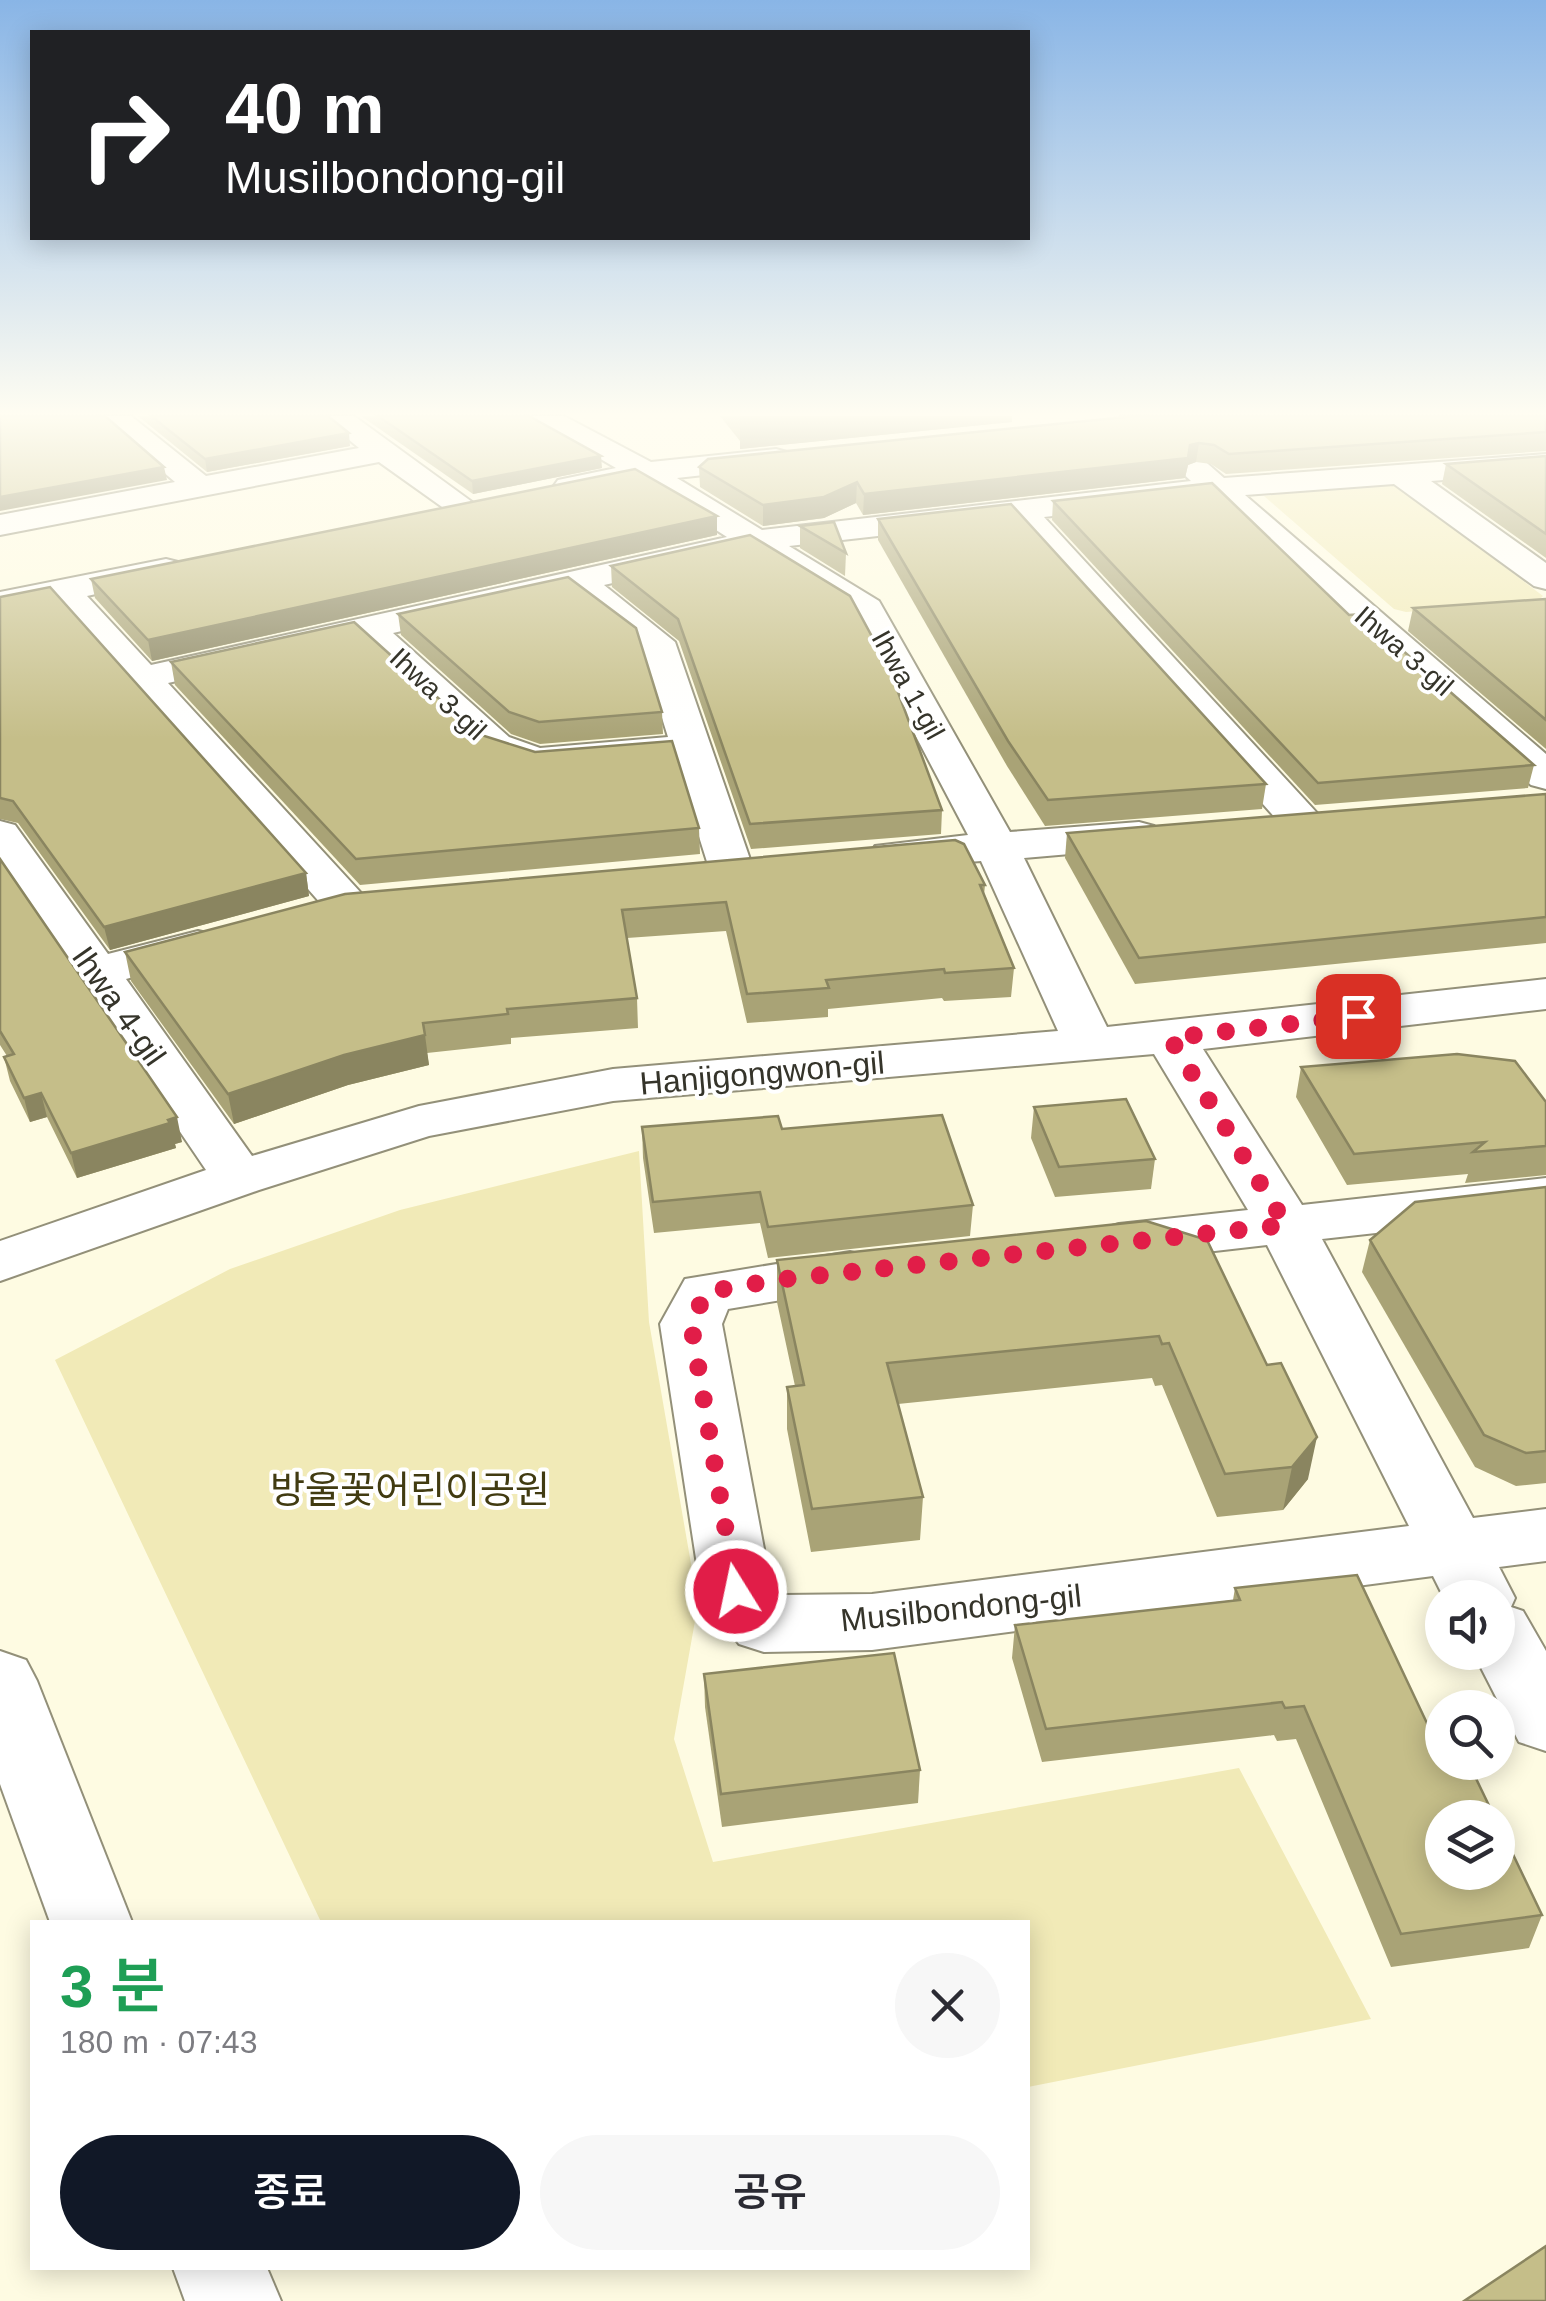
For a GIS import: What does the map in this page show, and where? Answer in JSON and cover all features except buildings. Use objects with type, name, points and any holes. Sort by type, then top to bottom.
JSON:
[{"type":"street","name":"Ihwa 1-gil","points":[[731,523],[866,609],[996,846],[1090,1045]]},
{"type":"street","name":"Ihwa 3-gil","points":[[142,678],[758,540],[903,523]]},
{"type":"street","points":[[1032,523],[1321,821],[1244,827]]},
{"type":"street","name":"Ihwa 3-gil","points":[[1255,523],[1540,794]]},
{"type":"street","points":[[1469,523],[1546,580]]},
{"type":"street","points":[[0,603],[196,562]]},
{"type":"street","points":[[574,580],[657,642],[731,868]]},
{"type":"street","points":[[62,590],[346,906]]},
{"type":"street","name":"Ihwa 3-gil","points":[[366,628],[495,746],[536,761],[692,748]]},
{"type":"street","points":[[844,859],[1187,831]]},
{"type":"street","name":"Ihwa 4-gil","points":[[0,834],[239,1178]]},
{"type":"street","points":[[96,972],[231,936]]},
{"type":"street","name":"Hanjigongwon-gil","points":[[0,1262],[239,1178],[419,1122],[613,1085],[1170,1038],[1546,994]]},
{"type":"street","points":[[1170,1038],[1286,1225],[1466,1572]]},
{"type":"street","points":[[1070,1248],[1546,1196]]},
{"type":"street","name":"Musilbondong-gil","points":[[913,1265],[706,1292],[691,1324],[736,1591],[764,1624],[872,1622],[1466,1572],[1546,1535]]},
{"type":"street","points":[[1515,1662],[1546,1720]]},
{"type":"street","points":[[0,1681],[90,1920]]},
{"type":"street","points":[[221,2270],[233,2301]]},
{"type":"green space","points":[[1295,523],[1448,523],[1543,596],[1539,600],[1406,612],[1394,609]]},
{"type":"green space","name":"방울꽃어린이공원","points":[[639,1151],[649,1322],[698,1604],[674,1739],[713,1862],[1239,1768],[1371,2019],[1030,2087],[1030,1920],[320,1920],[55,1360],[230,1269],[400,1210]]},
{"type":"route","points":[[736,1591],[691,1324],[706,1292],[776,1280],[1286,1225],[1170,1038],[1358,1016]]}]
